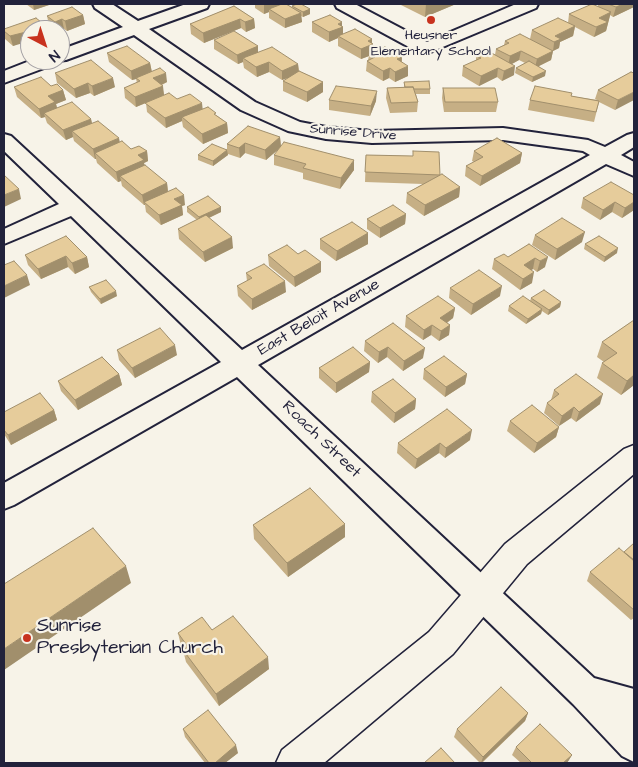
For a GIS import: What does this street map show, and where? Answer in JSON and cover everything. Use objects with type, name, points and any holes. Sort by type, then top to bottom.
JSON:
[{"type":"street","name":"Sunrise Drive","points":[[101,4],[248,106],[295,127],[326,133],[372,137],[503,134],[588,146],[634,170]]},
{"type":"street","points":[[70,52],[201,4]]},
{"type":"street","points":[[343,4],[426,49],[530,4]]},
{"type":"street","points":[[4,77],[23,70]]},
{"type":"street","name":"East Beloit Avenue","points":[[4,497],[634,139]]},
{"type":"street","name":"Roach Street","points":[[4,140],[585,692],[634,744]]},
{"type":"street","points":[[4,237],[74,206]]},
{"type":"street","points":[[295,763],[441,643],[516,554],[634,456]]},
{"type":"street","points":[[585,692],[634,706]]},
{"type":"building","points":[[286,4],[301,13],[285,19],[269,9]]},
{"type":"building","points":[[297,4],[310,9],[303,12],[292,6]]},
{"type":"building","points":[[592,4],[611,12],[599,18],[608,22],[596,27],[569,14]]},
{"type":"building","points":[[608,4],[623,4],[616,7]]},
{"type":"building","points":[[234,6],[254,19],[245,22],[240,19],[203,33],[190,24]]},
{"type":"building","points":[[72,7],[83,15],[68,20],[52,20],[47,16]]},
{"type":"building","points":[[330,15],[342,22],[338,24],[343,27],[329,32],[312,22]]},
{"type":"building","points":[[558,18],[575,26],[555,36],[561,39],[554,42],[532,30]]},
{"type":"building","points":[[20,24],[20,34],[10,36],[4,29]]},
{"type":"building","points":[[355,29],[372,39],[368,41],[373,44],[361,49],[338,36]]},
{"type":"building","points":[[234,31],[258,46],[237,55],[214,40]]},
{"type":"building","points":[[520,34],[553,51],[537,59],[521,51],[510,56],[496,49],[509,43],[505,41]]},
{"type":"building","points":[[127,46],[150,63],[131,71],[107,53]]},
{"type":"building","points":[[272,47],[298,64],[282,71],[269,62],[256,67],[243,58]]},
{"type":"building","points":[[385,47],[402,57],[397,59],[408,66],[395,72],[390,68],[383,71],[367,61],[375,57],[369,53]]},
{"type":"building","points":[[488,51],[515,66],[504,71],[498,68],[481,76],[463,66],[481,58],[476,56]]},
{"type":"building","points":[[91,60],[113,78],[92,86],[88,83],[74,89],[55,73],[70,70],[70,68]]},
{"type":"building","points":[[529,61],[546,71],[533,77],[516,68]]},
{"type":"building","points":[[160,68],[166,73],[153,78],[163,86],[135,97],[124,88],[140,81],[136,78]]},
{"type":"building","points":[[299,71],[323,82],[307,92],[283,81]]},
{"type":"building","points":[[631,72],[634,73],[634,92],[618,100],[598,90]]},
{"type":"building","points":[[41,77],[51,86],[57,84],[63,90],[48,96],[55,102],[39,109],[14,87]]},
{"type":"building","points":[[429,81],[430,89],[405,87],[404,82]]},
{"type":"building","points":[[336,86],[377,91],[371,106],[329,100]]},
{"type":"building","points":[[535,86],[572,93],[571,96],[599,101],[596,112],[530,100]]},
{"type":"building","points":[[413,87],[418,102],[391,103],[387,88]]},
{"type":"building","points":[[443,88],[495,88],[498,102],[445,102]]},
{"type":"building","points":[[169,93],[177,99],[190,94],[202,103],[165,118],[145,103]]},
{"type":"building","points":[[72,102],[91,119],[63,130],[44,113]]},
{"type":"building","points":[[208,107],[227,123],[202,134],[182,117]]},
{"type":"building","points":[[98,121],[119,138],[93,149],[72,131]]},
{"type":"building","points":[[248,126],[280,137],[265,150],[245,143],[239,148],[227,144]]},
{"type":"building","points":[[497,138],[522,153],[482,176],[466,166],[483,157],[474,151]]},
{"type":"building","points":[[122,141],[131,149],[139,146],[147,151],[138,155],[144,160],[116,172],[95,153]]},
{"type":"building","points":[[284,142],[354,160],[341,178],[303,168],[306,164],[274,155]]},
{"type":"building","points":[[212,144],[227,150],[213,161],[198,155]]},
{"type":"building","points":[[413,151],[439,152],[440,175],[365,172],[366,155],[413,156]]},
{"type":"building","points":[[145,165],[167,183],[142,195],[120,176]]},
{"type":"building","points":[[442,174],[460,187],[425,205],[407,193]]},
{"type":"building","points":[[4,175],[19,189],[4,195]]},
{"type":"building","points":[[611,182],[634,195],[634,202],[625,208],[615,202],[603,210],[583,198]]},
{"type":"building","points":[[176,188],[184,195],[174,199],[182,205],[159,215],[144,202]]},
{"type":"building","points":[[208,196],[221,207],[199,217],[187,207]]},
{"type":"building","points":[[393,205],[406,214],[380,228],[367,219]]},
{"type":"building","points":[[206,215],[232,237],[203,252],[178,229]]},
{"type":"building","points":[[562,218],[585,232],[557,249],[535,235]]},
{"type":"building","points":[[352,222],[368,233],[337,251],[320,239]]},
{"type":"building","points":[[66,236],[87,257],[72,263],[66,256],[38,269],[25,255]]},
{"type":"building","points":[[599,236],[618,248],[605,257],[585,244]]},
{"type":"building","points":[[529,244],[548,257],[540,261],[535,258],[524,265],[534,272],[523,279],[494,259],[504,254],[508,257]]},
{"type":"building","points":[[287,245],[298,254],[305,250],[321,262],[294,277],[268,255]]},
{"type":"building","points":[[14,261],[27,275],[4,286],[4,265]]},
{"type":"building","points":[[264,264],[285,281],[252,299],[237,286],[252,278],[246,273]]},
{"type":"building","points":[[479,270],[502,286],[473,304],[450,288]]},
{"type":"building","points":[[106,280],[116,291],[100,299],[89,287]]},
{"type":"building","points":[[544,290],[561,302],[549,310],[531,298]]},
{"type":"building","points":[[438,296],[455,308],[440,318],[450,325],[441,331],[432,325],[424,330],[406,316]]},
{"type":"building","points":[[523,296],[542,309],[528,319],[509,306]]},
{"type":"building","points":[[634,320],[634,375],[627,381],[602,363],[617,353],[602,342]]},
{"type":"building","points":[[393,323],[425,348],[404,361],[388,347],[379,352],[365,341]]},
{"type":"building","points":[[160,328],[175,345],[132,368],[117,350]]},
{"type":"building","points":[[353,347],[370,362],[336,383],[319,368]]},
{"type":"building","points":[[444,356],[467,374],[446,387],[424,369]]},
{"type":"building","points":[[102,357],[119,374],[75,400],[58,381]]},
{"type":"building","points":[[576,374],[603,394],[579,412],[574,407],[562,416],[547,403],[559,394],[554,390]]},
{"type":"building","points":[[393,379],[416,399],[395,413],[372,392]]},
{"type":"building","points":[[40,393],[54,410],[8,435],[4,430],[4,412]]},
{"type":"building","points":[[532,405],[559,427],[537,443],[510,421]]},
{"type":"building","points":[[447,409],[472,430],[446,448],[440,443],[417,459],[398,443]]},
{"type":"building","points":[[310,488],[345,524],[287,563],[253,525]]},
{"type":"building","name":"Sunrise Presbyterian Church","points":[[93,528],[126,566],[4,649],[4,584]]},
{"type":"building","points":[[634,543],[634,560],[624,552]]},
{"type":"building","points":[[619,548],[634,561],[634,610],[590,572]]},
{"type":"building","points":[[233,616],[268,657],[216,694],[183,650],[188,647],[178,633],[202,617],[212,630]]},
{"type":"building","points":[[501,687],[528,713],[483,757],[457,729]]},
{"type":"building","points":[[208,710],[236,745],[215,763],[209,763],[183,729]]},
{"type":"building","points":[[540,724],[572,755],[563,763],[532,763],[516,747]]},
{"type":"building","points":[[441,748],[455,763],[424,763]]},
{"type":"place","name":"Heusner Elementary School","points":[[431,20]]},
{"type":"place","name":"Sunrise Presbyterian Church","points":[[27,638]]}]
